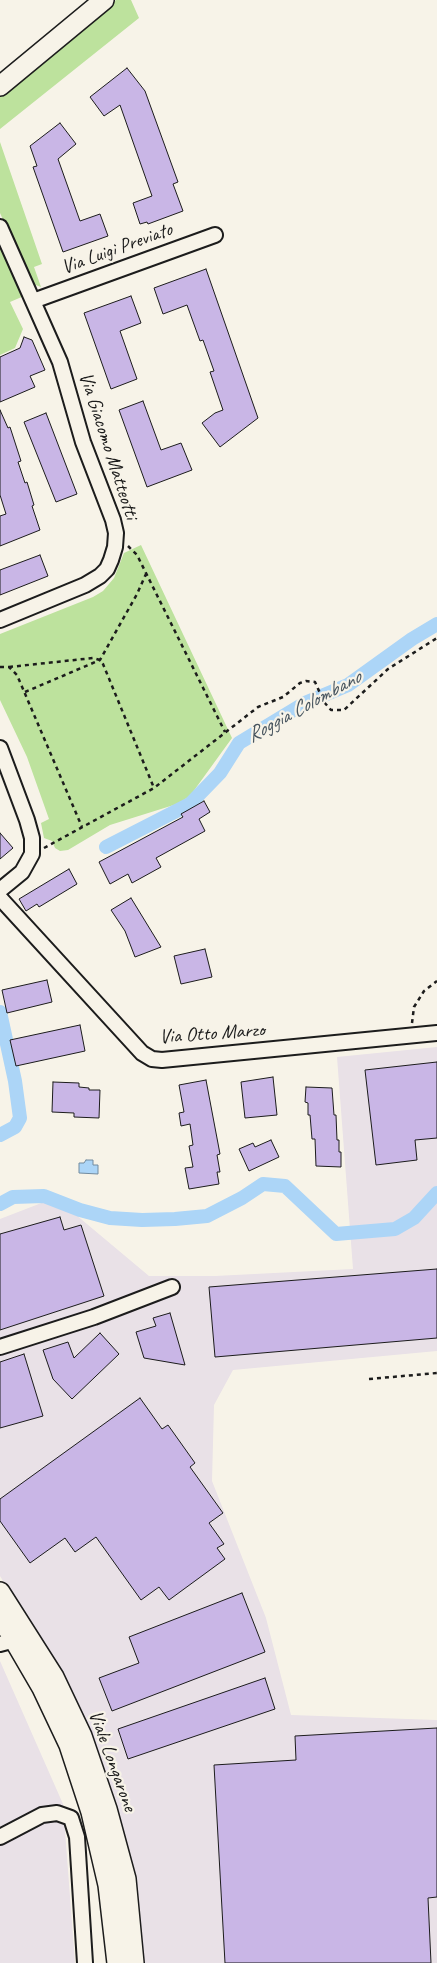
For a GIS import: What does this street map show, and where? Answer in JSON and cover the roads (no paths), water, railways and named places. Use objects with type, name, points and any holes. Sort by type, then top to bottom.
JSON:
[{"type":"main road","points":[[0,86],[104,0]]},
{"type":"main road","name":"Viale Longarone","points":[[0,1592],[6,1627],[42,1688],[65,1737],[91,1812],[108,1885],[116,1963]]},
{"type":"main road","name":"Viale Longarone","points":[[6,1627],[54,1677],[82,1736],[101,1790],[126,1879],[134,1963]]},
{"type":"street","name":"Via Giacomo Matteotti","points":[[0,228],[65,376],[83,442],[113,520],[116,533],[112,560],[100,576],[85,585],[0,620]]},
{"type":"street","name":"Via Luigi Previato","points":[[33,301],[215,235]]},
{"type":"street","points":[[0,748],[32,838],[32,854],[22,872],[0,890]]},
{"type":"street","name":"Via Otto Marzo","points":[[0,898],[142,1053],[152,1059],[162,1060],[437,1033]]},
{"type":"street","points":[[0,1347],[94,1317],[172,1287]]},
{"type":"street","points":[[0,1837],[42,1815],[57,1812],[70,1818],[76,1837],[85,1963]]},
{"type":"water","points":[[86,1160],[93,1160],[93,1165],[98,1165],[98,1174],[79,1173],[79,1163],[84,1163]]},
{"type":"waterway","name":"Roggia Colombano","points":[[106,847],[190,804],[220,773],[239,743],[305,703],[348,685],[412,639],[437,624]]},
{"type":"waterway","name":"Roggia Colombano","points":[[0,1012],[15,1081],[20,1118],[15,1127],[0,1135]]},
{"type":"waterway","points":[[0,1204],[13,1197],[44,1196],[80,1210],[110,1218],[142,1220],[175,1219],[207,1216],[242,1198],[263,1184],[285,1186],[336,1234],[395,1229],[414,1218],[437,1193]]}]
